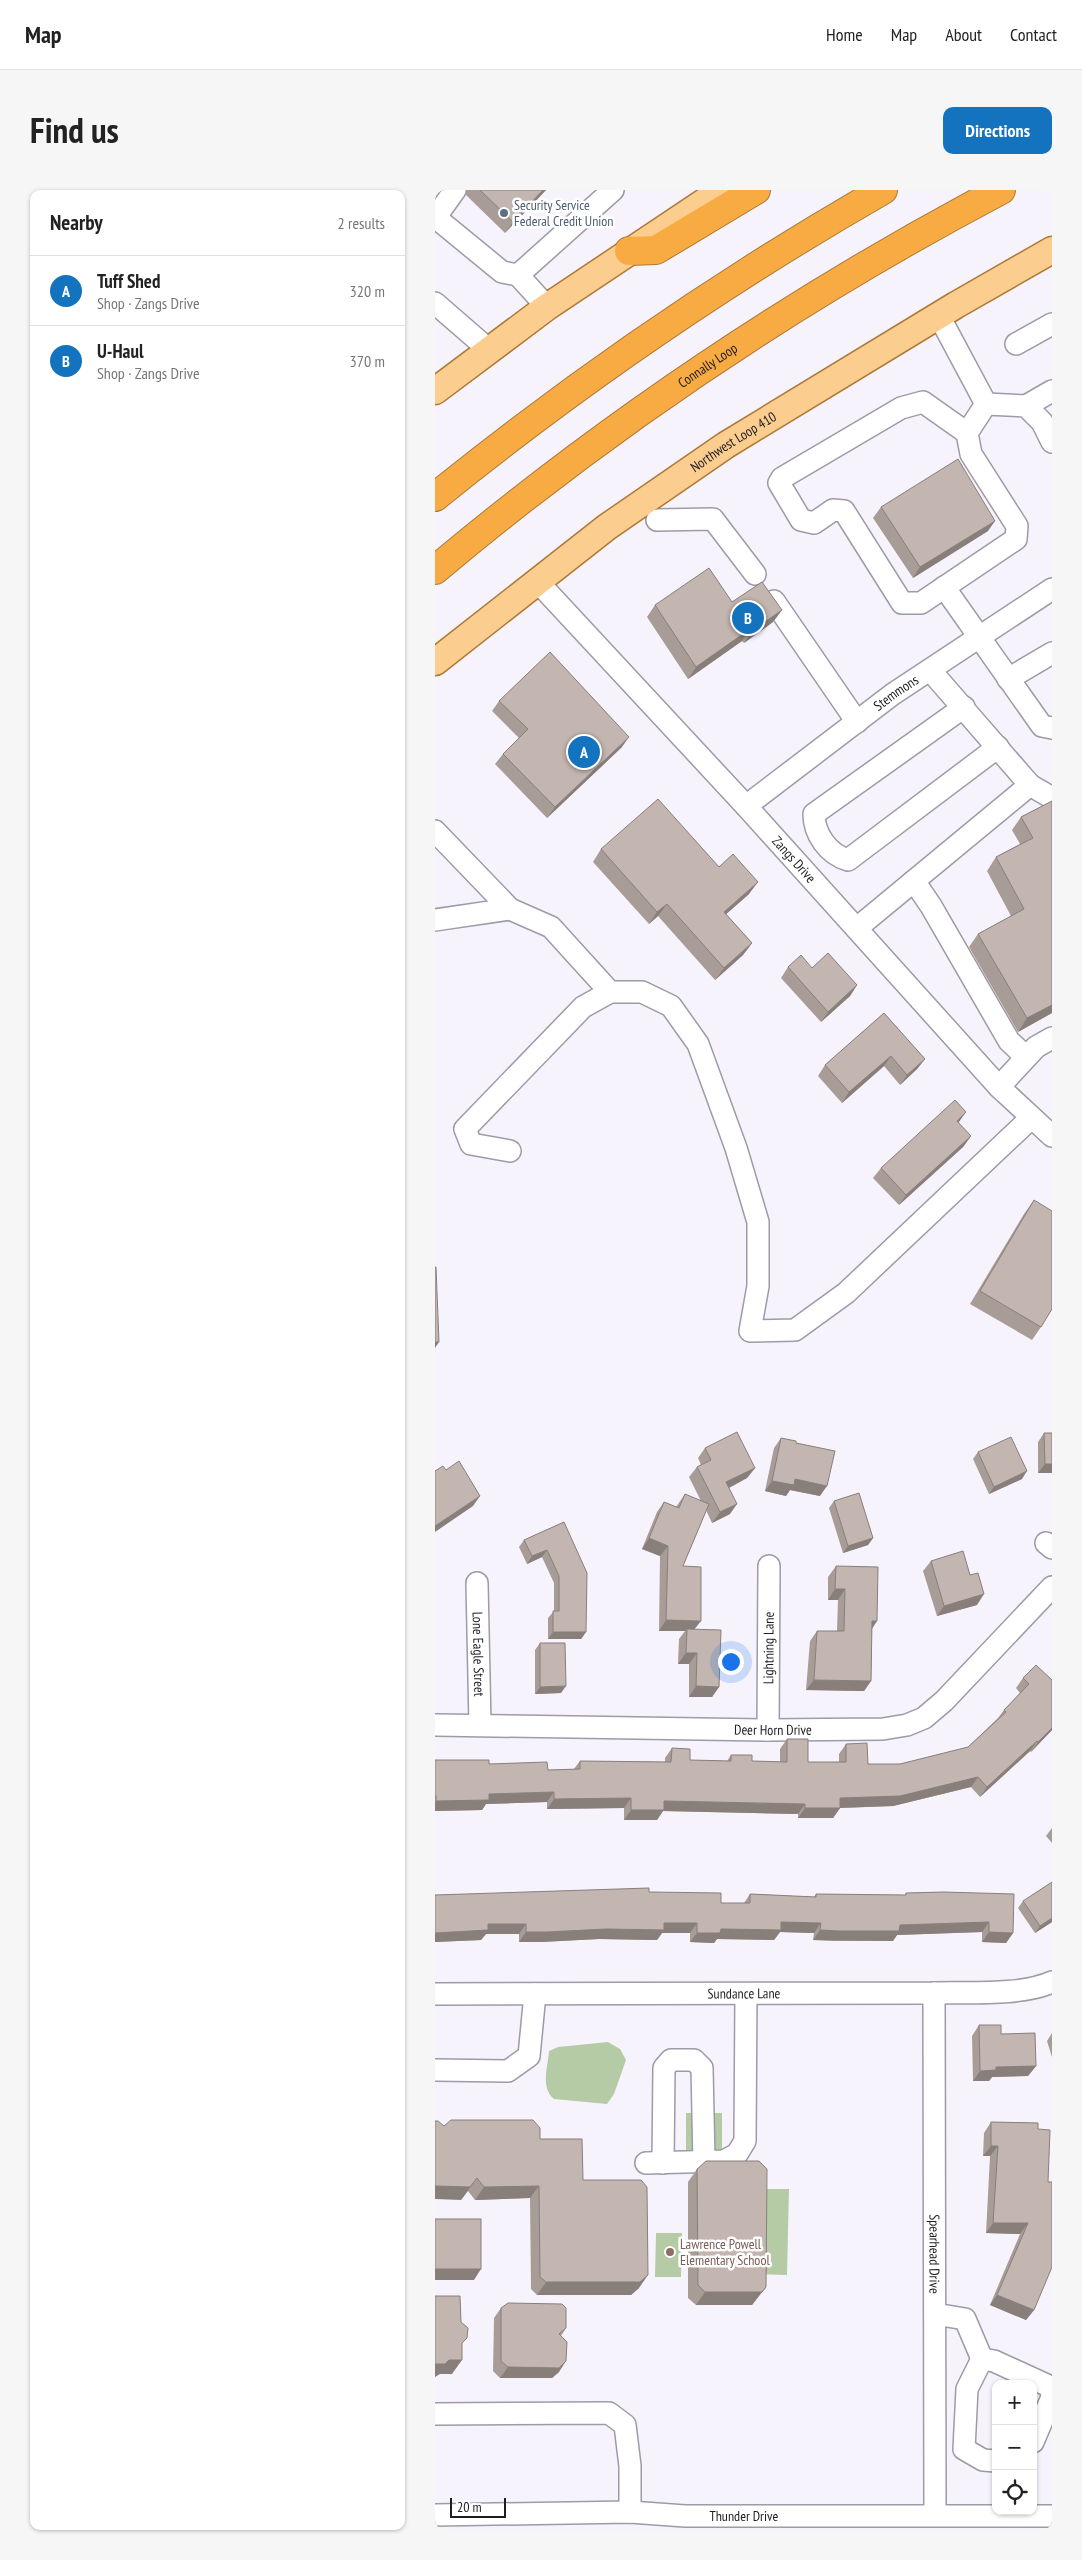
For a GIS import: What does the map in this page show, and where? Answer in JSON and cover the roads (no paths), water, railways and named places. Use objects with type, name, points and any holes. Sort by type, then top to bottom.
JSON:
[{"type":"highway","points":[[629,250],[656,250],[756,190]]},
{"type":"highway","points":[[435,497],[564,397],[662,327],[785,248],[883,190]]},
{"type":"highway","name":"Connally Loop","points":[[435,570],[568,464],[709,364],[854,272],[1001,190]]},
{"type":"main road","points":[[435,391],[547,306],[722,190]]},
{"type":"main road","name":"Northwest Loop 410","points":[[435,662],[607,526],[754,427],[1052,250]]},
{"type":"street","points":[[455,190],[435,218],[502,272],[518,275],[547,306]]},
{"type":"street","points":[[518,275],[613,190]]},
{"type":"street","points":[[435,303],[488,349]]},
{"type":"street","points":[[939,316],[985,404]]},
{"type":"street","points":[[1015,344],[1052,324]]},
{"type":"street","points":[[985,404],[1026,406],[1052,391]]},
{"type":"street","points":[[967,434],[923,402],[901,408],[782,478],[779,484],[801,520],[814,523],[833,510],[844,511],[902,603],[921,603],[1016,539],[1017,526],[971,454],[967,434],[985,404]]},
{"type":"street","points":[[1026,406],[1042,422],[1052,442]]},
{"type":"street","points":[[657,520],[713,519],[755,574]]},
{"type":"street","name":"Zangs Drive","points":[[537,581],[746,806],[999,1087],[1052,1136]]},
{"type":"street","points":[[944,587],[1042,726],[1052,728]]},
{"type":"street","name":"Stemmons","points":[[746,806],[857,722],[930,670],[1052,589]]},
{"type":"street","points":[[774,601],[857,722]]},
{"type":"street","points":[[1008,679],[1052,653]]},
{"type":"street","points":[[930,670],[964,707],[1029,785],[1052,798]]},
{"type":"street","points":[[964,707],[814,814],[814,828],[835,856],[848,860],[998,747]]},
{"type":"street","points":[[857,928],[1029,785]]},
{"type":"street","points":[[435,831],[510,909],[551,927],[611,992]]},
{"type":"street","points":[[914,881],[931,906],[1009,1041],[1026,1057]]},
{"type":"street","points":[[435,920],[510,909]]},
{"type":"street","points":[[510,1151],[471,1144],[465,1129],[583,1007],[611,992],[642,992],[671,1006],[699,1044],[736,1148],[758,1222],[758,1286],[750,1331],[795,1330],[846,1293],[1031,1118]]},
{"type":"street","points":[[999,1087],[1036,1047],[1052,1038]]},
{"type":"street","name":"Lightning Lane","points":[[768,1730],[769,1566]]},
{"type":"street","name":"Lone Eagle Street","points":[[477,1582],[479,1725]]},
{"type":"street","name":"Deer Horn Drive","points":[[435,1724],[768,1730],[883,1729],[907,1725],[924,1718],[944,1701],[1052,1587]]},
{"type":"street","name":"Sundance Lane","points":[[435,1994],[934,1993],[1014,1990],[1042,1986],[1052,1982]]},
{"type":"street","name":"Spearhead Drive","points":[[934,1993],[935,2515]]},
{"type":"street","points":[[435,2070],[508,2071],[529,2056],[535,1994]]},
{"type":"street","points":[[704,2162],[702,2068],[694,2060],[671,2060],[664,2068],[654,2163],[724,2162],[737,2154],[745,2141],[746,1994]]},
{"type":"street","points":[[935,2314],[965,2319],[982,2359],[967,2389],[964,2449],[983,2460],[992,2461]]},
{"type":"street","points":[[982,2359],[994,2361],[1051,2387],[1052,2397],[1037,2433]]},
{"type":"street","points":[[935,2386],[967,2389]]},
{"type":"street","points":[[435,2414],[609,2413],[625,2425],[630,2466],[630,2512]]},
{"type":"street","name":"Thunder Drive","points":[[435,2515],[630,2512],[685,2516],[1052,2516]]},
{"type":"place","name":"Security Service Federal Credit Union","points":[[504,213]]},
{"type":"place","name":"U-Haul","points":[[748,618]]},
{"type":"place","name":"Tuff Shed","points":[[584,752]]},
{"type":"place","name":"Lawrence Powell Elementary School","points":[[670,2252]]}]
